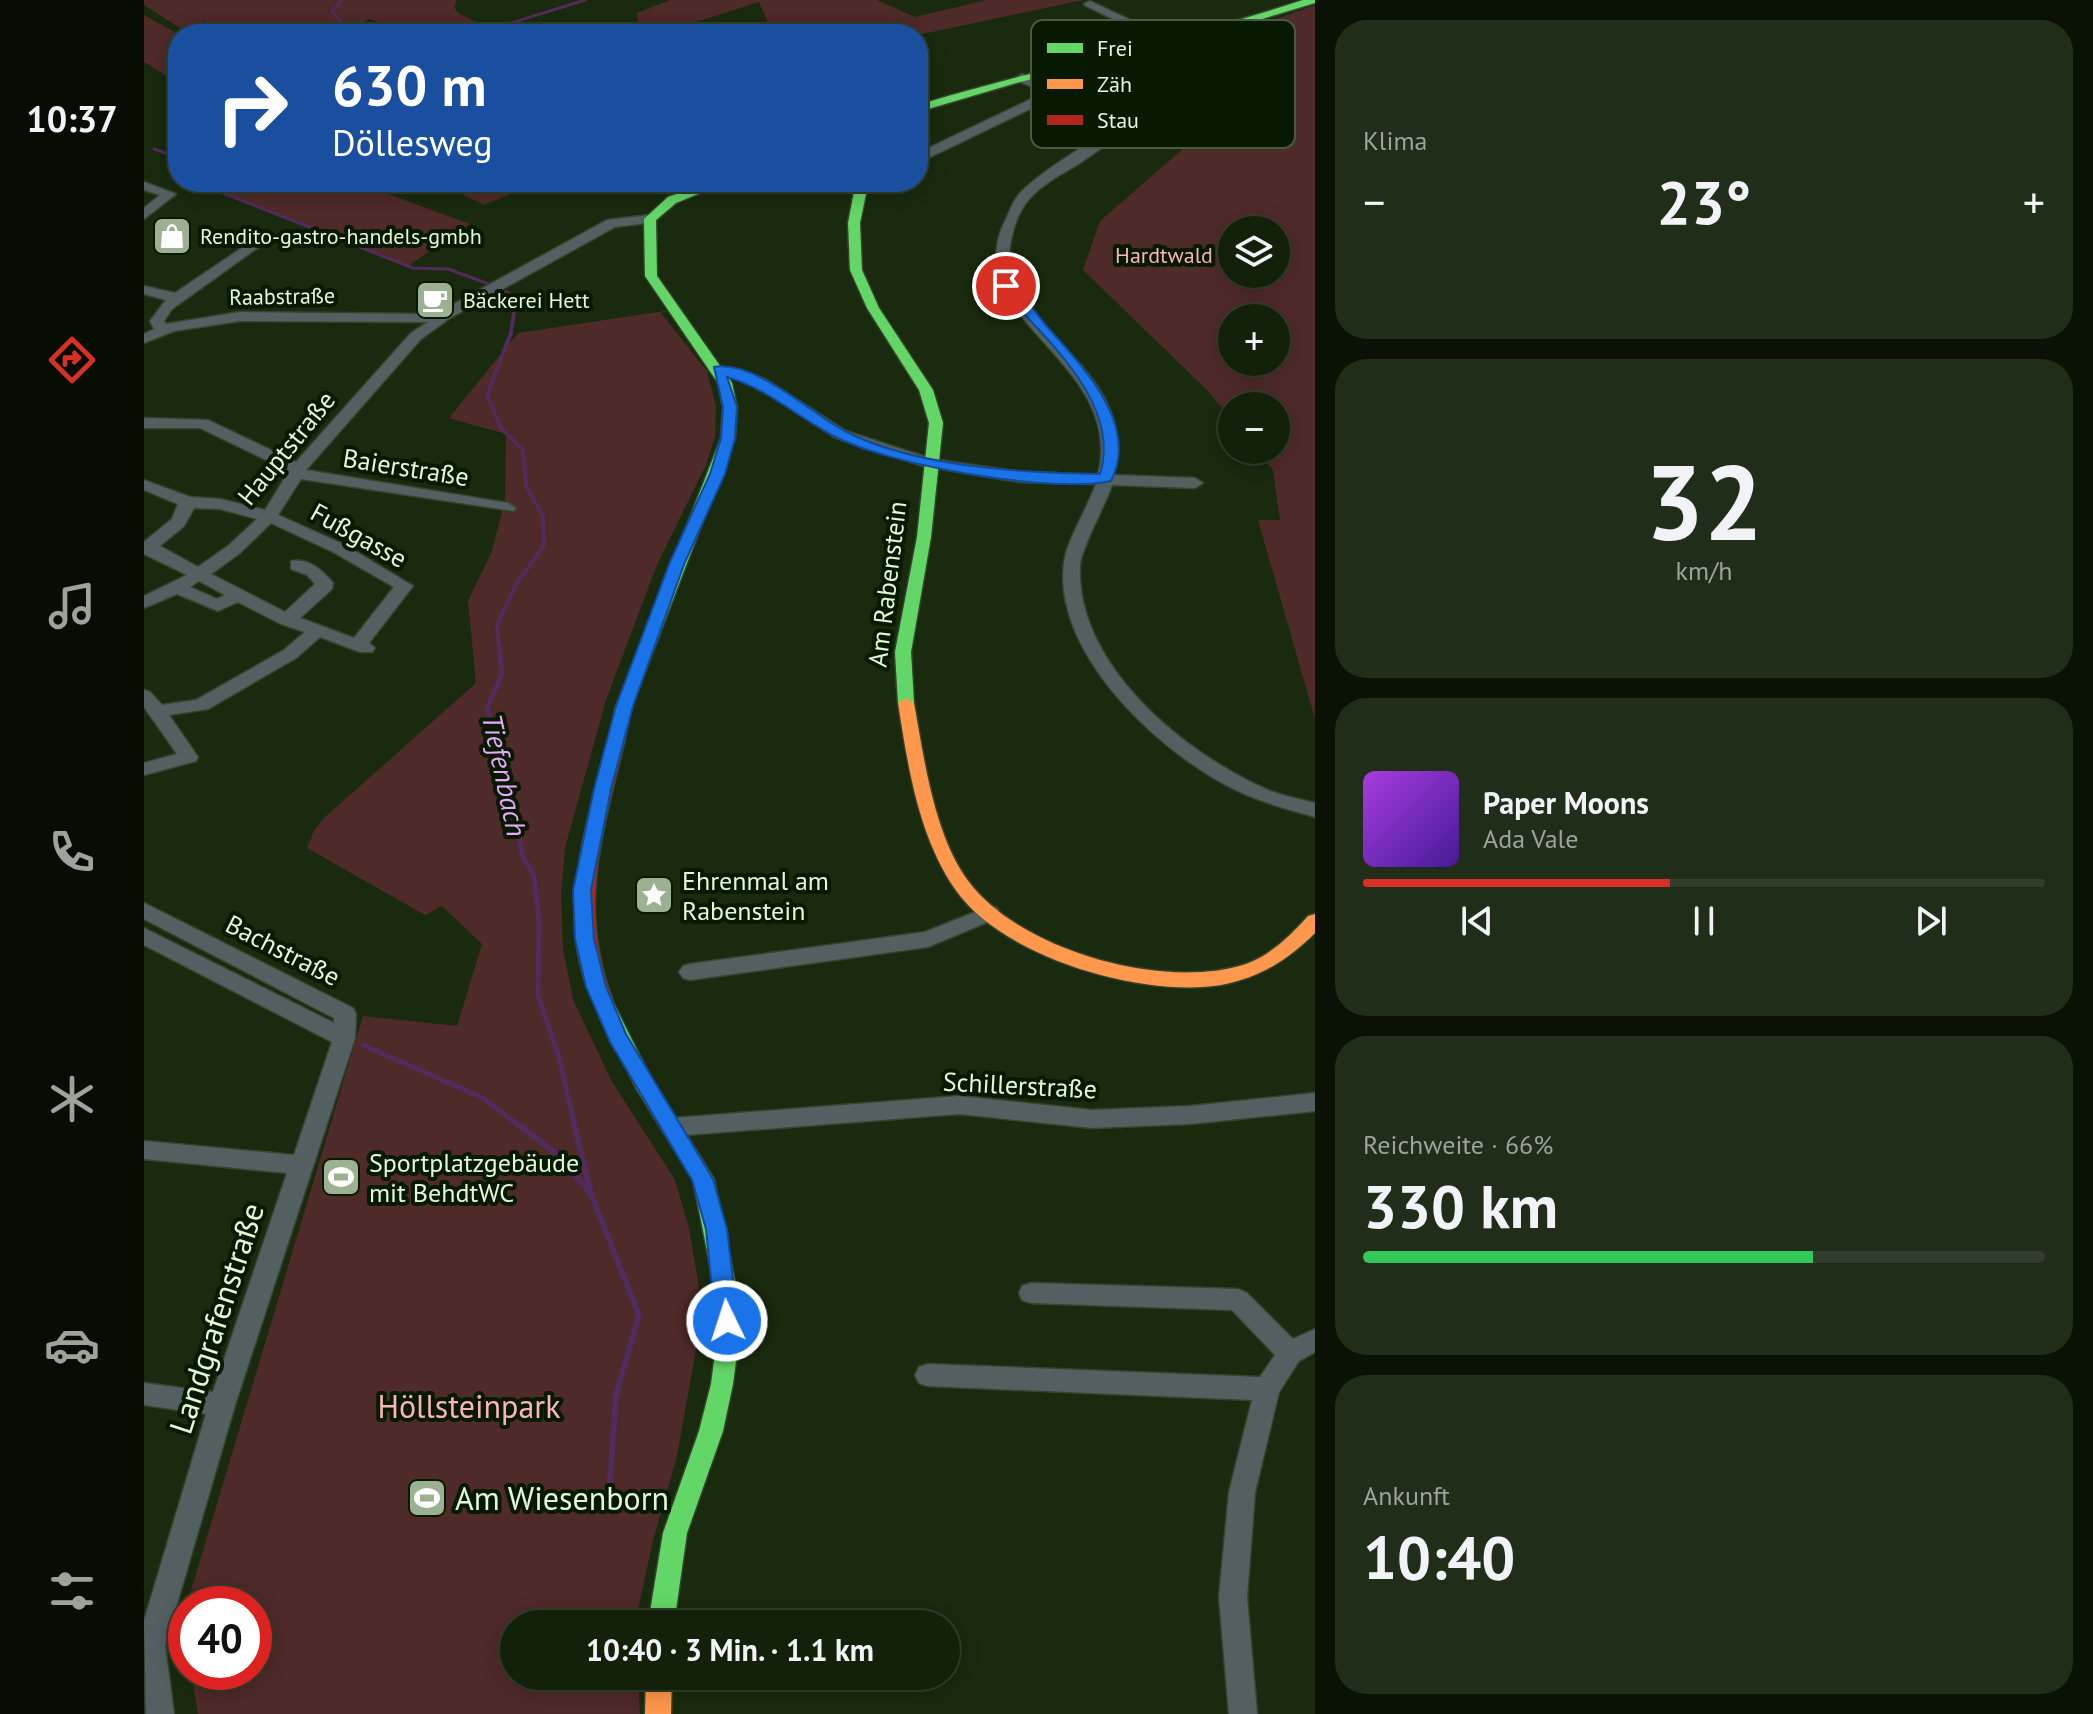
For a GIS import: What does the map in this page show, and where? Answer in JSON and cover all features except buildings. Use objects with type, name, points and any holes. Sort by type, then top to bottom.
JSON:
[{"type":"street","points":[[1252,20],[1306,1]]},
{"type":"street","points":[[1090,4],[1123,20]]},
{"type":"street","points":[[928,106],[1031,76]]},
{"type":"street","points":[[1022,78],[1031,82]]},
{"type":"street","points":[[928,153],[1031,104]]},
{"type":"street","points":[[1091,148],[1024,196],[1009,218],[1001,238],[1000,260],[1006,286],[1091,386],[1107,422],[1112,460],[1072,564],[1078,613],[1094,654],[1136,708],[1193,757],[1263,796],[1315,810]]},
{"type":"street","points":[[144,186],[164,190],[168,197],[144,215]]},
{"type":"street","points":[[447,314],[595,232],[650,219],[671,201],[695,192]]},
{"type":"street","name":"Am Rabenstein","points":[[860,192],[851,230],[855,278],[930,396],[936,423],[929,463],[923,538],[910,601],[902,669],[911,738],[937,826],[962,886],[990,913],[1044,946],[1110,969],[1165,978],[1218,980],[1271,963],[1289,951],[1315,921]]},
{"type":"street","points":[[650,219],[651,276],[671,310],[718,370],[730,407],[728,438],[717,474],[677,562],[624,706],[602,789],[582,890],[585,939],[596,987],[617,1036],[703,1179],[716,1229],[727,1296],[727,1346],[711,1431],[675,1533],[663,1610]]},
{"type":"street","points":[[161,329],[157,321],[176,298],[255,243]]},
{"type":"street","points":[[144,290],[176,298]]},
{"type":"street","name":"Raabstraße","points":[[144,339],[161,329],[210,319],[425,318],[447,314]]},
{"type":"street","name":"Hauptstraße","points":[[144,603],[202,574],[268,517],[286,493],[297,471],[416,336],[447,314]]},
{"type":"street","points":[[400,318],[414,324],[416,336]]},
{"type":"street","points":[[718,370],[760,382],[840,434],[929,463],[1019,477],[1195,483]]},
{"type":"street","name":"Baierstraße","points":[[144,423],[203,423],[297,471],[508,508]]},
{"type":"street","points":[[144,485],[163,489],[186,502],[219,503],[268,517]]},
{"type":"street","points":[[159,711],[201,705],[290,654],[317,631],[236,596],[202,574],[146,548],[176,524],[185,513],[186,502]]},
{"type":"street","name":"Fußgasse","points":[[268,517],[343,551],[404,586],[362,647],[317,631]]},
{"type":"street","points":[[287,620],[323,589],[324,583],[313,571],[297,565]]},
{"type":"street","points":[[178,588],[218,606],[236,596]]},
{"type":"street","points":[[144,696],[159,711],[169,732],[189,757],[144,769]]},
{"type":"street","name":"Bachstraße","points":[[144,910],[345,1014],[344,1038],[144,936]]},
{"type":"street","points":[[690,972],[928,939],[990,913]]},
{"type":"street","name":"Landgrafenstraße","points":[[160,1714],[147,1644],[222,1405],[344,1038]]},
{"type":"street","name":"Schillerstraße","points":[[673,1127],[959,1105],[1092,1119],[1190,1115],[1315,1102]]},
{"type":"street","points":[[144,1150],[301,1165]]},
{"type":"street","points":[[1031,1293],[1238,1300],[1290,1353]]},
{"type":"street","points":[[1243,1714],[1233,1597],[1242,1492],[1267,1389],[1290,1353],[1315,1340]]},
{"type":"street","points":[[928,1375],[1267,1389]]},
{"type":"street","points":[[144,1394],[222,1405]]},
{"type":"street","points":[[658,1714],[659,1690]]},
{"type":"green space","points":[[144,0],[457,0],[454,7],[458,13],[481,24],[385,24],[369,19],[360,24],[210,24],[205,21],[174,24],[144,5]]},
{"type":"green space","points":[[670,0],[877,0],[915,17],[986,0],[1083,0],[928,33],[928,24],[769,24],[759,2],[693,24],[633,24],[638,22],[637,13]]},
{"type":"green space","name":"Hardtwald","points":[[1315,5],[1315,719],[1258,520],[1280,520],[1273,470],[1268,464],[1290,464],[1290,392],[1218,392],[1218,403],[1083,270],[1100,221],[1184,148],[1295,148],[1295,20],[1274,20]]},
{"type":"green space","points":[[144,15],[168,28],[168,77],[144,62]]},
{"type":"green space","points":[[220,192],[387,192],[470,224],[408,266]]},
{"type":"green space","points":[[457,192],[515,192],[484,205]]},
{"type":"green space","name":"Höllsteinpark","points":[[671,310],[661,313],[707,371],[716,407],[715,437],[706,465],[657,565],[606,700],[565,848],[561,896],[563,949],[573,999],[611,1080],[675,1180],[689,1228],[703,1311],[677,1456],[653,1540],[638,1610],[500,1610],[500,1690],[639,1690],[640,1714],[198,1714],[194,1690],[272,1690],[272,1586],[192,1586],[363,1016],[457,1026],[482,944],[442,906],[425,915],[307,848],[314,831],[325,817],[476,683],[468,601],[492,551],[505,500],[506,434],[449,418],[518,333]]},
{"type":"waterway","name":"Tiefenbach","points":[[342,0],[332,11],[342,24]]},
{"type":"waterway","points":[[508,24],[585,0]]},
{"type":"waterway","points":[[154,149],[168,154]]},
{"type":"waterway","name":"Tiefenbach","points":[[220,192],[413,268],[448,269],[489,284]]},
{"type":"waterway","name":"Tiefenbach","points":[[500,655],[497,625],[516,585],[544,545],[543,516],[526,486],[523,450],[501,428],[487,395],[511,333],[516,298],[506,292]]},
{"type":"waterway","name":"Tiefenbach","points":[[500,653],[502,674],[487,708],[514,805],[522,855],[534,876],[539,921],[538,995],[558,1054],[574,1122]]},
{"type":"waterway","points":[[363,1045],[483,1098],[514,1122]]},
{"type":"waterway","points":[[512,1120],[557,1154],[591,1194]]},
{"type":"waterway","name":"Tiefenbach","points":[[573,1120],[591,1194]]},
{"type":"waterway","points":[[591,1194],[639,1315],[616,1395],[609,1495]]},
{"type":"traffic: fast","points":[[1250,20],[1313,0]]},
{"type":"traffic: fast","points":[[928,106],[1031,76]]},
{"type":"traffic: fast","points":[[616,743],[624,706],[728,438],[730,407],[725,383],[651,276],[650,219],[672,200],[694,192]]},
{"type":"traffic: fast","points":[[860,192],[854,223],[856,270],[873,308],[926,390],[936,423],[924,537],[903,652],[906,703]]},
{"type":"traffic: fast","points":[[603,1001],[643,1082],[703,1179],[727,1296],[727,1346],[722,1384],[711,1431],[675,1533],[663,1610]]},
{"type":"traffic: slow","points":[[906,703],[926,798],[951,868],[963,887],[986,911],[1018,933],[1056,952],[1098,966],[1182,980],[1220,978],[1253,969],[1279,954],[1315,921]]},
{"type":"traffic: slow","points":[[658,1714],[659,1690]]},
{"type":"traffic: jam","points":[[603,1001],[591,970],[585,937],[584,905],[592,840],[616,743]]},
{"type":"place","name":"Rendito-gastro-handels-gmbh","points":[[172,236]]},
{"type":"place","name":"Bäckerei Hett","points":[[435,300]]},
{"type":"place","name":"Ehrenmal am Rabenstein","points":[[654,895]]},
{"type":"place","name":"Sportplatzgebäude mit BehdtWC","points":[[341,1177]]},
{"type":"place","name":"Am Wiesenborn","points":[[427,1498]]},
{"type":"route","points":[[727,1321],[727,1296],[716,1229],[703,1179],[617,1036],[596,987],[585,939],[582,890],[602,789],[624,706],[677,562],[717,474],[728,438],[730,407],[725,383],[718,370],[760,382],[840,434],[896,455],[1019,477],[1106,478],[1112,460],[1107,422],[1091,386],[1006,286]]}]
